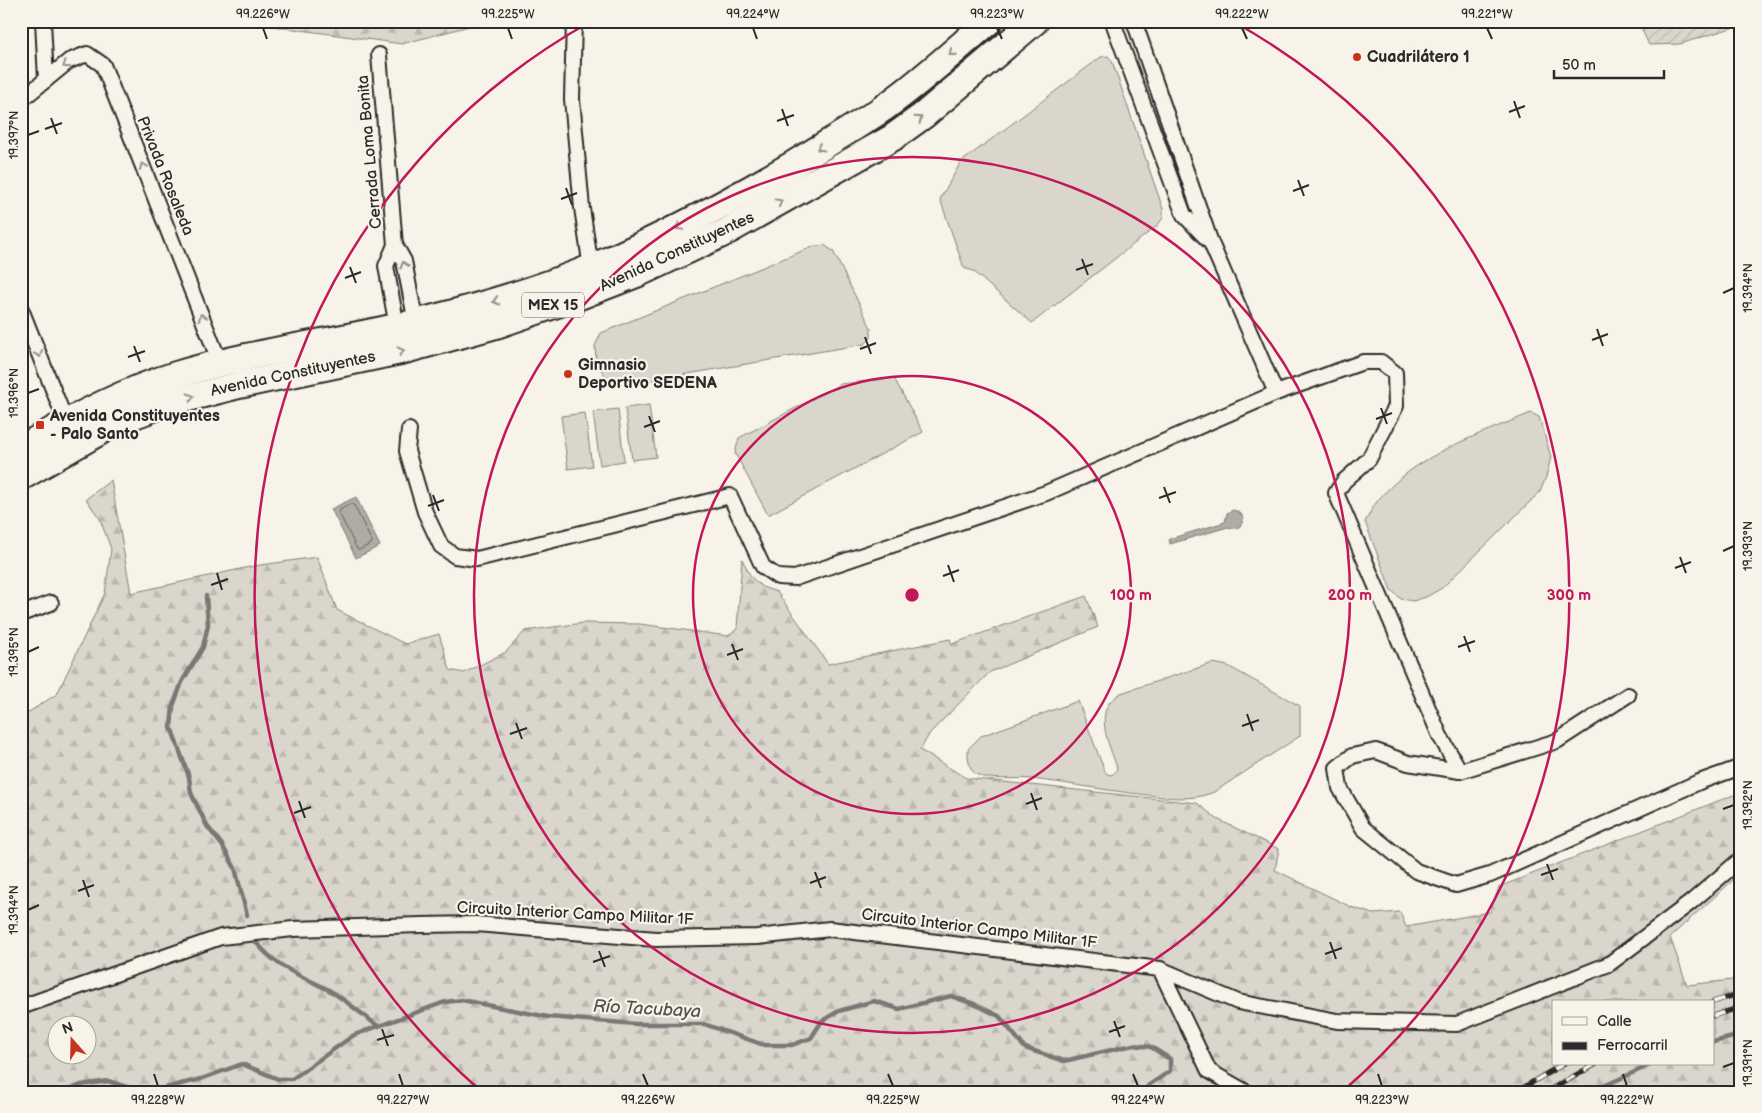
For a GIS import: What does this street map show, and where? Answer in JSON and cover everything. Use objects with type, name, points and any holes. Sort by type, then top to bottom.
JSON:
[{"type":"highway","name":"Avenida Constituyentes","points":[[21,449],[66,422],[117,397],[174,376],[220,363],[407,325],[524,293],[591,268],[661,236],[713,209],[842,135],[886,106],[989,21]]},
{"type":"highway","name":"Avenida Constituyentes","points":[[21,477],[104,429],[161,405],[239,385],[423,345],[505,322],[639,273],[724,233],[892,138],[924,115],[1035,21]]},
{"type":"street","points":[[43,21],[46,80]]},
{"type":"street","points":[[574,21],[572,99],[582,208],[591,268]]},
{"type":"street","points":[[1134,21],[1212,243],[1276,394]]},
{"type":"street","points":[[1114,25],[1184,216],[1212,243]]},
{"type":"street","name":"Privada Rosaleda","points":[[21,100],[68,61],[87,54],[103,65],[220,363]]},
{"type":"street","name":"Cerrada Loma Bonita","points":[[379,55],[395,245],[404,261],[407,325]]},
{"type":"street","name":"Cerrada Loma Bonita","points":[[395,245],[386,266],[407,325]]},
{"type":"street","points":[[21,309],[66,422]]},
{"type":"street","points":[[408,430],[407,451],[425,512],[440,546],[455,556],[477,559],[730,496],[763,567],[778,577],[796,578],[1046,493],[1276,394],[1363,362],[1381,362],[1395,373],[1396,406],[1368,459],[1344,481],[1336,494],[1440,736],[1460,772]]},
{"type":"street","points":[[21,614],[52,603]]},
{"type":"street","points":[[1628,696],[1557,741],[1460,772],[1408,763],[1376,752],[1352,756],[1337,768],[1340,788],[1363,828],[1416,871],[1456,885],[1490,875],[1698,782],[1741,767]]},
{"type":"street","name":"Circuito Interior Campo Militar 1F","points":[[21,1006],[221,937],[293,929],[476,924],[656,940],[757,938],[830,929],[1160,970],[1238,1002],[1337,1021],[1457,1024],[1609,964],[1690,903],[1741,859]]},
{"type":"street","points":[[1160,970],[1209,1071],[1246,1092]]},
{"type":"green space","points":[[236,21],[488,21],[402,44]]},
{"type":"green space","points":[[1642,21],[1741,21],[1741,25],[1680,44],[1649,45],[1642,30]]},
{"type":"green space","points":[[1108,56],[1112,61],[1163,209],[1163,218],[1157,226],[1032,323],[973,271],[964,268],[940,199],[961,162],[1101,57]]},
{"type":"green space","points":[[824,245],[833,251],[871,328],[871,338],[865,344],[628,384],[612,382],[603,373],[596,360],[595,346],[601,333],[812,247]]},
{"type":"green space","points":[[894,378],[923,432],[768,515],[735,453],[739,438],[841,384]]},
{"type":"green space","points":[[649,405],[656,457],[632,460],[625,408]]},
{"type":"green space","points":[[618,409],[624,461],[600,465],[593,412]]},
{"type":"green space","points":[[585,413],[592,466],[568,469],[561,416]]},
{"type":"green space","points":[[1531,413],[1539,417],[1551,457],[1540,492],[1442,588],[1426,597],[1413,601],[1401,599],[1391,590],[1365,522],[1379,499],[1412,469],[1449,447]]},
{"type":"green space","points":[[111,480],[131,593],[254,566],[317,557],[337,610],[405,644],[439,634],[450,670],[464,673],[506,652],[525,631],[583,623],[640,624],[728,636],[737,629],[742,559],[751,577],[762,587],[777,592],[828,664],[950,639],[952,644],[1086,596],[1098,627],[990,672],[930,733],[920,750],[966,778],[1197,803],[1217,819],[1279,849],[1275,870],[1351,907],[1373,914],[1400,912],[1406,927],[1490,912],[1499,887],[1741,792],[1741,873],[1670,937],[1687,985],[1741,979],[1741,1092],[21,1092],[21,717],[57,694],[105,593],[111,549],[100,519],[86,499]]},
{"type":"green space","points":[[1213,663],[1228,666],[1300,706],[1300,736],[1214,792],[1196,797],[1177,798],[1112,791],[1032,779],[995,779],[976,774],[970,766],[968,749],[981,736],[1078,701],[1105,772],[1112,774],[1117,768],[1106,736],[1104,718],[1109,703],[1121,693]]},
{"type":"water","points":[[356,497],[380,546],[356,558],[331,509]]},
{"type":"water","points":[[1233,510],[1242,515],[1243,518],[1243,522],[1238,527],[1228,527],[1170,544],[1169,539],[1225,522],[1227,513]]},
{"type":"waterway","points":[[206,596],[208,625],[203,647],[182,682],[173,706],[171,727],[189,777],[191,793],[207,826],[222,845],[235,868],[247,915]]},
{"type":"waterway","points":[[256,942],[280,964],[334,993],[378,1026]]},
{"type":"waterway","name":"Río Tacubaya","points":[[149,1092],[201,1079],[242,1064],[278,1079],[292,1079],[354,1035],[445,1002],[462,1000],[548,1017],[636,1024],[704,1024],[764,1045],[792,1045],[811,1038],[822,1021],[839,1011],[874,1001],[899,1009],[951,996],[999,1016],[1025,1048],[1064,1061],[1133,1045],[1151,1047],[1170,1059],[1170,1071],[1149,1085],[1143,1092]]},
{"type":"waterway","name":"Río Tacubaya","points":[[1714,1042],[1741,1035]]},
{"type":"waterway","name":"Río Tacubaya","points":[[1591,1092],[1648,1066]]},
{"type":"waterway","name":"Río Tacubaya","points":[[63,1092],[81,1085],[108,1081],[142,1092]]},
{"type":"railway","points":[[1714,1002],[1741,993]]},
{"type":"railway","points":[[1714,1016],[1741,1007]]},
{"type":"railway","points":[[1516,1092],[1560,1066]]},
{"type":"railway","points":[[1546,1092],[1592,1066]]},
{"type":"place","name":"Cuadrilátero 1","points":[[1357,57]]},
{"type":"place","name":"Gimnasio Deportivo SEDENA","points":[[568,374]]},
{"type":"place","name":"Avenida Constituyentes - Palo Santo","points":[[40,425]]}]
